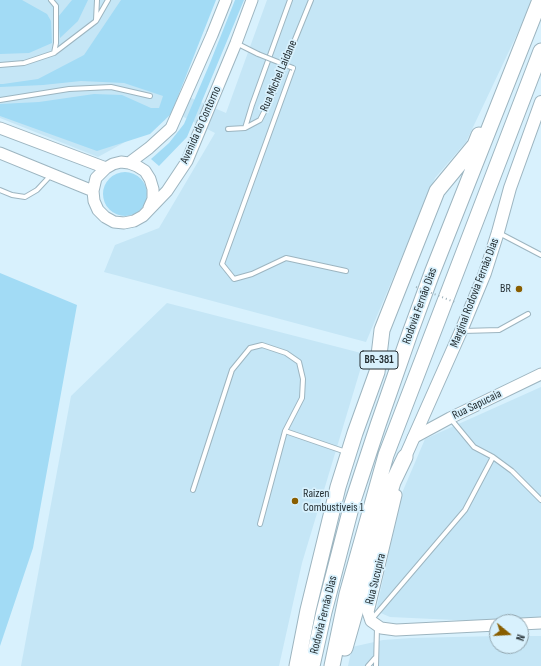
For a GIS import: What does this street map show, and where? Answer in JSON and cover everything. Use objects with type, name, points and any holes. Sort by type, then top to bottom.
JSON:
[{"type":"highway","name":"Rodovia Fernão Dias","points":[[312,666],[324,612],[352,504],[378,425],[427,288],[540,0]]},
{"type":"highway","name":"Rodovia Fernão Dias","points":[[332,666],[347,594],[386,455],[541,51]]},
{"type":"highway","name":"BR-381","points":[[297,666],[310,603],[338,486],[377,372],[382,330],[437,191],[474,145],[510,76]]},
{"type":"highway","points":[[340,666],[383,514],[393,482],[405,457]]},
{"type":"main road","name":"Marginal Rodovia Fernão Dias","points":[[405,457],[485,273],[510,188],[541,102]]},
{"type":"street","points":[[129,163],[149,148],[171,128],[226,0]]},
{"type":"street","name":"Avenida do Contorno","points":[[93,191],[94,201],[98,210],[105,217],[114,222],[124,223],[134,221],[143,216],[149,208],[167,191],[187,161],[236,43],[252,0]]},
{"type":"street","points":[[0,128],[106,168]]},
{"type":"street","points":[[0,154],[93,191],[96,178],[106,168],[121,162],[129,163],[144,171],[150,179],[153,189],[153,199],[149,208]]},
{"type":"street","name":"Rua Sapucaia","points":[[413,438],[450,418],[541,374]]},
{"type":"street","name":"Rua Sucupira","points":[[374,624],[368,612],[405,457]]},
{"type":"street","points":[[529,624],[541,623]]},
{"type":"street","points":[[374,624],[386,629],[396,630],[489,625]]},
{"type":"lane","points":[[51,0],[56,6],[56,43],[54,53]]},
{"type":"lane","points":[[96,21],[97,0]]},
{"type":"lane","points":[[0,65],[24,62],[54,53],[96,21],[108,0]]},
{"type":"lane","points":[[245,128],[290,0]]},
{"type":"lane","name":"Rua Michel Laidane","points":[[228,129],[245,128],[260,120],[272,96],[311,0]]},
{"type":"lane","points":[[236,43],[258,54],[293,68],[222,264],[234,279],[252,274],[286,258],[346,271]]},
{"type":"lane","points":[[0,100],[69,90],[111,87],[150,96]]},
{"type":"lane","points":[[0,190],[12,196],[25,197],[37,190],[51,174]]},
{"type":"lane","points":[[498,232],[541,255]]},
{"type":"lane","points":[[461,331],[499,330],[528,314]]},
{"type":"lane","points":[[193,490],[232,370],[250,348],[262,345],[286,353],[299,362],[303,379],[302,398],[285,431],[260,524]]},
{"type":"lane","points":[[450,418],[474,447],[493,457],[512,471],[541,500]]},
{"type":"lane","points":[[285,431],[349,453]]},
{"type":"lane","points":[[376,666],[374,624],[465,510],[493,457]]},
{"type":"lane","points":[[368,666],[375,658]]},
{"type":"path","points":[[416,287],[457,303]]},
{"type":"shaded area","points":[[0,0],[211,0],[175,91],[226,113],[267,0],[531,0],[528,11],[466,142],[435,178],[366,342],[104,272],[115,245],[159,228],[215,133],[170,110],[165,120],[98,157],[0,118]]},
{"type":"shaded area","points":[[0,0],[22,0],[47,14],[51,21],[52,43],[29,53],[0,54]]},
{"type":"shaded area","points":[[72,0],[88,0],[78,21],[60,38],[58,17]]},
{"type":"shaded area","points":[[121,0],[216,0],[171,114],[150,134],[97,151],[0,116],[0,104],[39,102],[94,94],[122,95],[151,108],[159,108],[163,96],[124,83],[81,81],[0,87],[0,84],[38,79],[84,55]]},
{"type":"shaded area","points":[[235,0],[244,0],[187,137],[159,166],[151,159],[169,143],[184,124]]},
{"type":"shaded area","points":[[125,172],[137,176],[143,182],[147,194],[143,206],[137,212],[125,216],[113,212],[107,206],[103,194],[107,182],[113,176]]},
{"type":"shaded area","points":[[0,273],[77,305],[33,548],[0,646]]},
{"type":"shaded area","points":[[167,303],[365,354],[302,563],[279,666],[21,666],[71,396]]},
{"type":"shaded area","points":[[541,387],[541,624],[529,623],[529,614],[489,614],[489,622],[390,617],[376,611],[402,493],[425,439]]},
{"type":"shaded area","points":[[489,636],[489,654],[529,654],[529,636],[541,636],[541,666],[348,666],[352,647],[383,640]]},
{"type":"place","name":"BR","points":[[519,289]]},
{"type":"place","name":"Raizen Combustíveis 1","points":[[295,501]]}]
